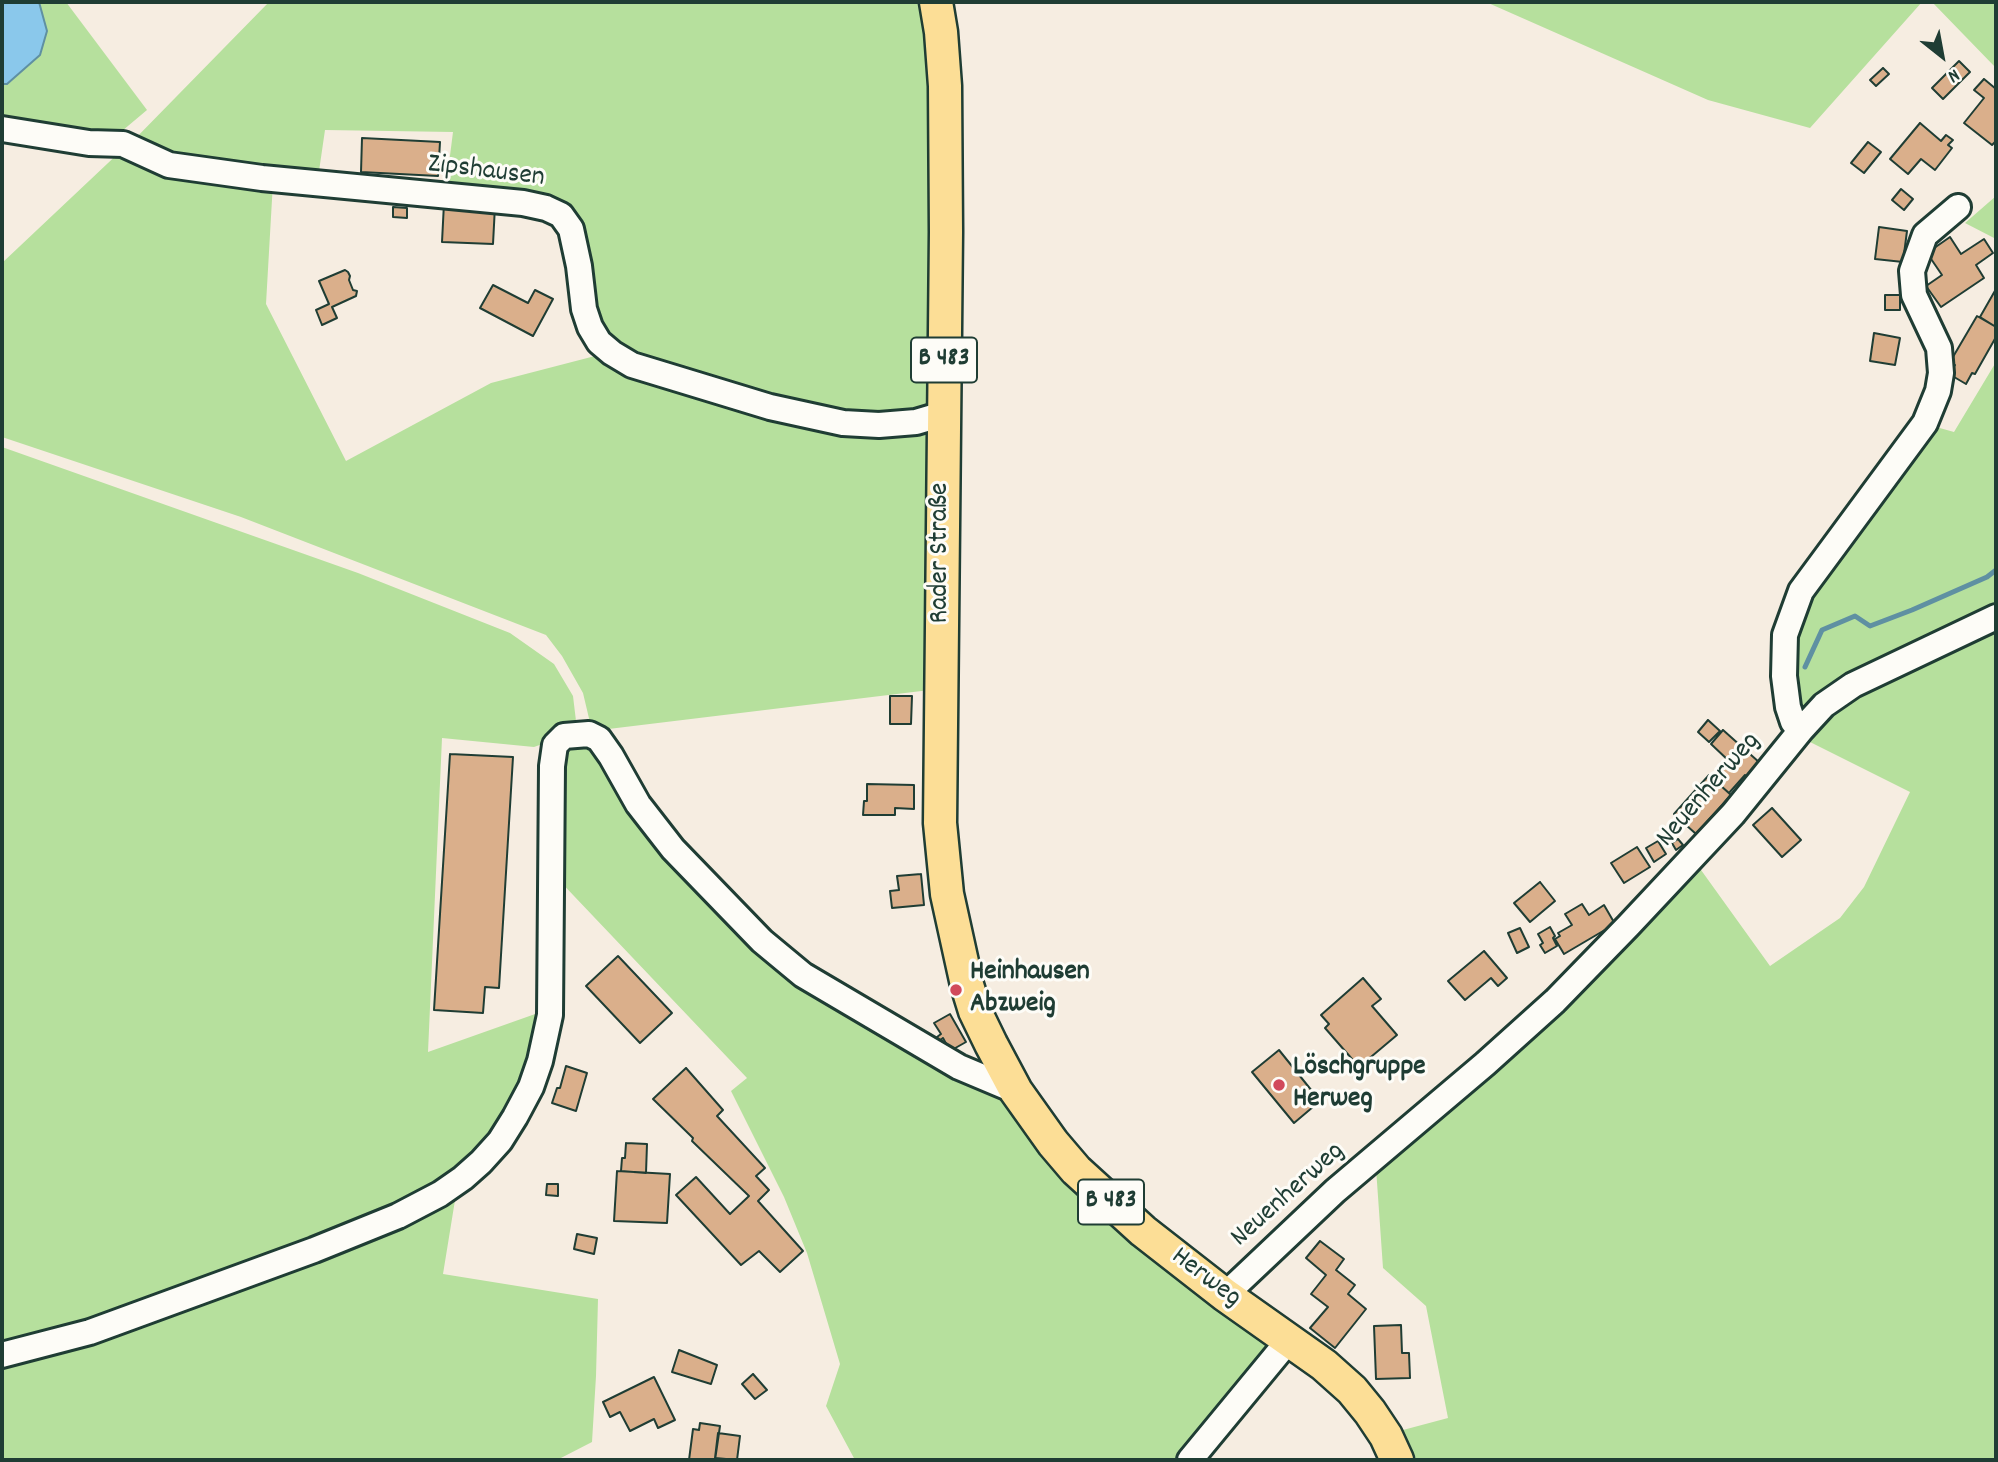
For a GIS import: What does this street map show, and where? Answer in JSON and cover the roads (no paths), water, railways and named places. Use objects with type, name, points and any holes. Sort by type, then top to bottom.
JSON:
[{"type":"main road","name":"Rader Straße","points":[[936,2],[945,86],[946,232],[940,823],[947,894],[967,985],[975,1011],[1016,1091]]},
{"type":"main road","name":"Herweg","points":[[1016,1091],[1045,1133],[1076,1170],[1143,1231],[1225,1295],[1324,1365],[1352,1390],[1370,1412],[1397,1460]]},
{"type":"street","name":"Zipshausen","points":[[2,129],[89,144],[123,144],[169,165],[262,178],[523,203],[546,208],[561,215],[571,229],[584,309],[590,327],[599,342],[632,365],[770,407],[843,423],[879,425],[916,422],[943,414]]},
{"type":"street","name":"Neuenherweg","points":[[1225,1295],[1335,1191],[1476,1072],[1555,1000],[1733,814],[1801,730],[1793,722],[1788,707],[1784,676],[1785,635],[1801,591],[1926,423],[1938,391],[1941,373],[1939,348],[1914,295],[1912,271],[1925,235],[1958,207]]},
{"type":"street","points":[[1801,730],[1824,705],[1853,685],[1996,617]]},
{"type":"street","points":[[2,1355],[90,1332],[314,1250],[398,1216],[440,1194],[463,1178],[487,1155],[505,1133],[531,1087],[550,1015],[552,766],[555,745],[564,736],[589,734],[599,739],[638,804],[673,849],[762,941],[803,975],[959,1066],[1016,1091]]},
{"type":"street","points":[[1190,1460],[1289,1340]]},
{"type":"water","points":[[2,2],[39,2],[47,31],[40,55],[7,84],[2,84]]},
{"type":"waterway","points":[[1805,667],[1822,630],[1855,616],[1870,626],[1987,577],[1996,570]]},
{"type":"place","name":"Heinhausen Abzweig","points":[[956,990]]},
{"type":"place","name":"Löschgruppe Herweg","points":[[1279,1085]]}]
